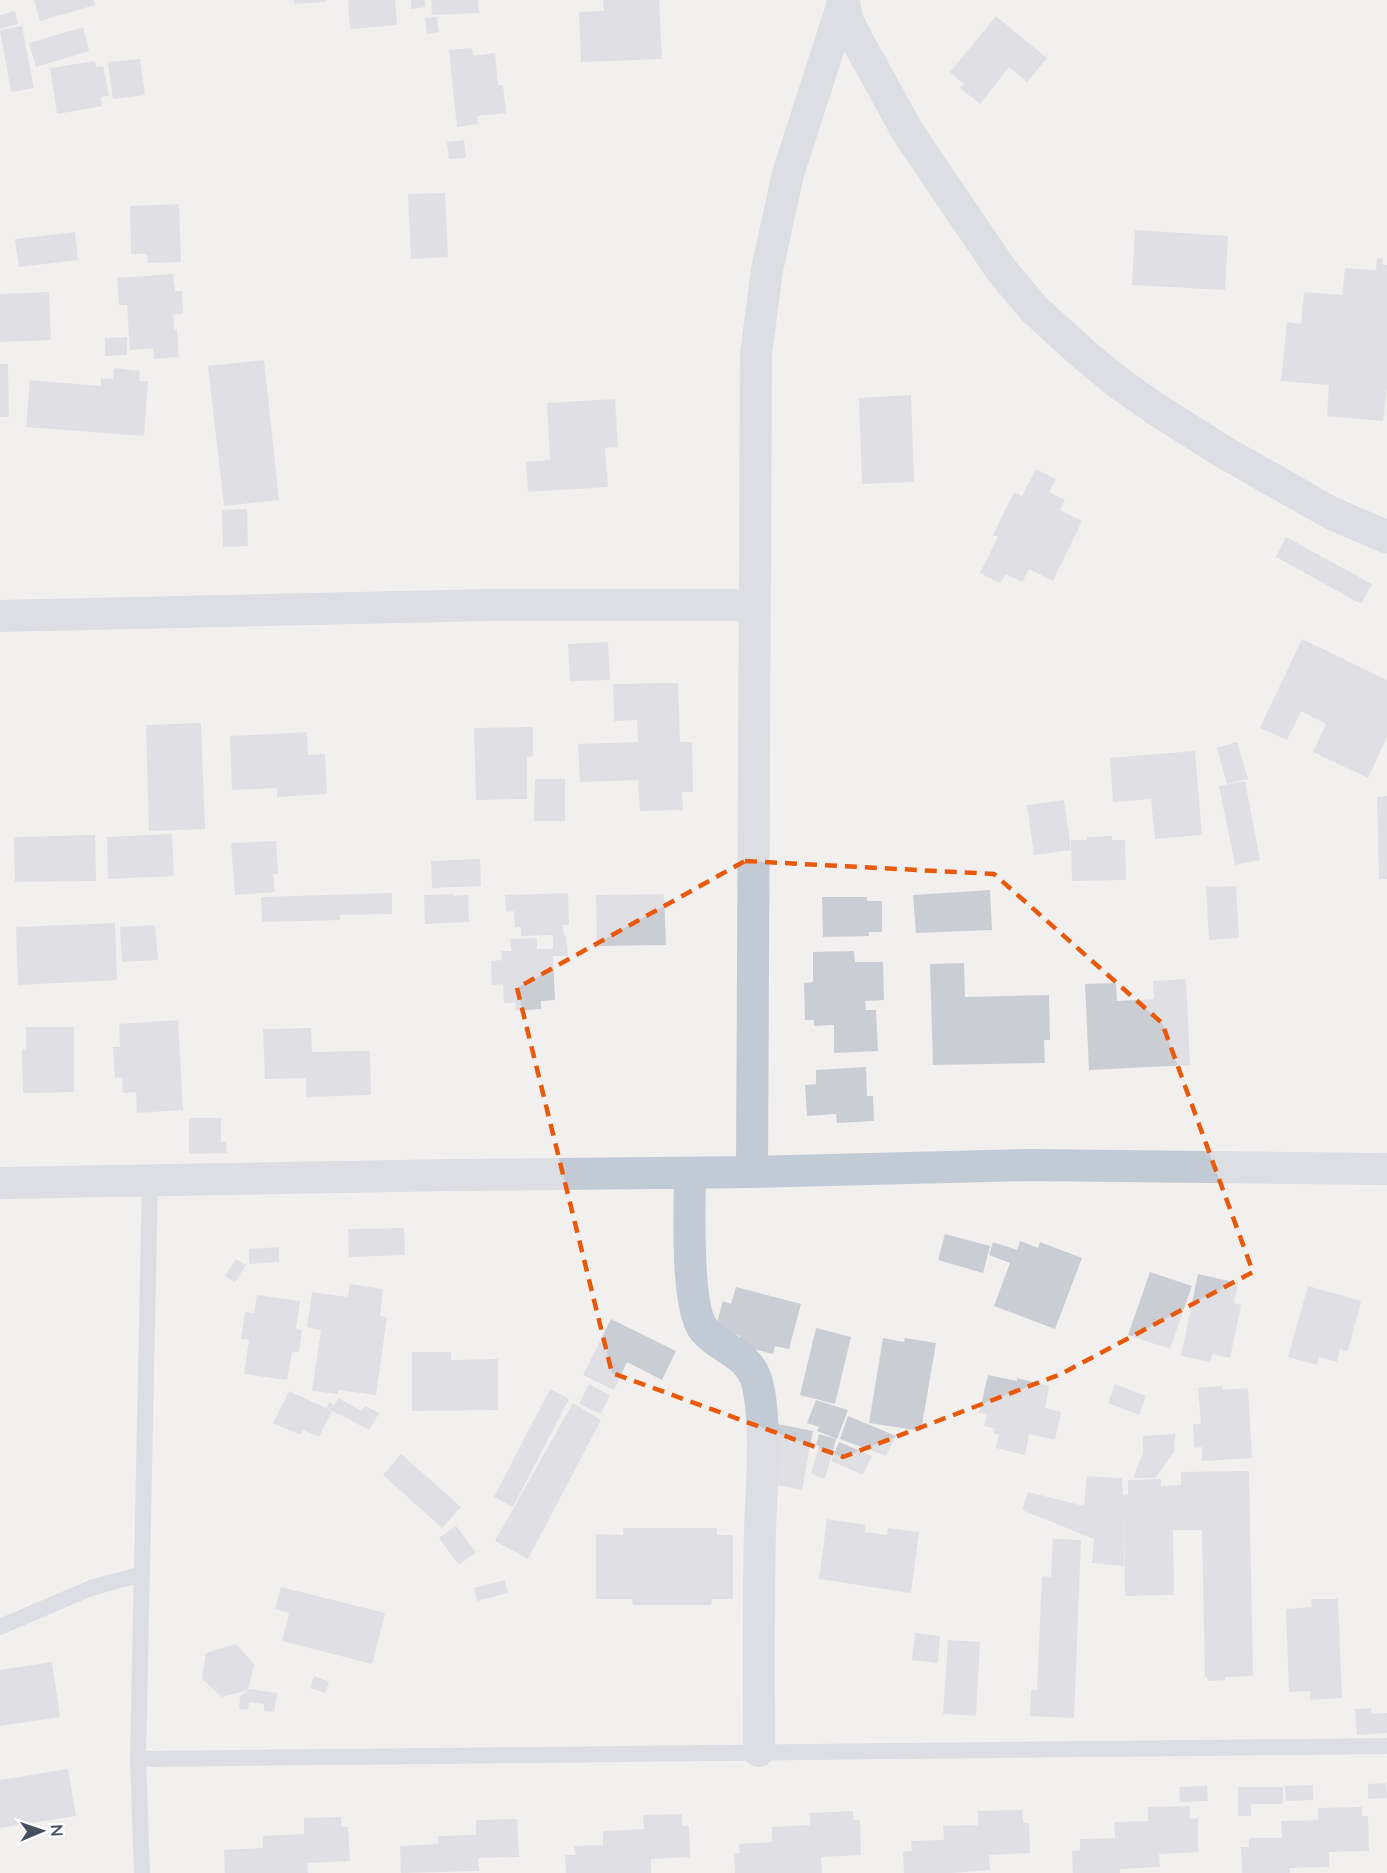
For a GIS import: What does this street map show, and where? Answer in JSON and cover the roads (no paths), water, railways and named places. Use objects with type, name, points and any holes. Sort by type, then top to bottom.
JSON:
[{"type":"street","points":[[843,1],[847,20],[909,134],[1002,271],[1035,310],[1104,371],[1168,417],[1222,451],[1331,513],[1387,537]]},
{"type":"street","points":[[752,1172],[756,354],[767,270],[788,174],[843,1]]},
{"type":"street","points":[[0,616],[492,604],[755,605]]},
{"type":"street","points":[[0,1183],[752,1172],[1031,1165],[1387,1169]]},
{"type":"street","points":[[690,1173],[690,1236],[695,1310],[703,1329],[748,1363],[756,1379],[760,1406],[762,1447],[759,1557],[759,1751]]},
{"type":"lane","points":[[142,1873],[138,1759],[150,1180]]},
{"type":"lane","points":[[0,1627],[90,1588],[142,1574]]},
{"type":"lane","points":[[138,1759],[1387,1746]]}]
